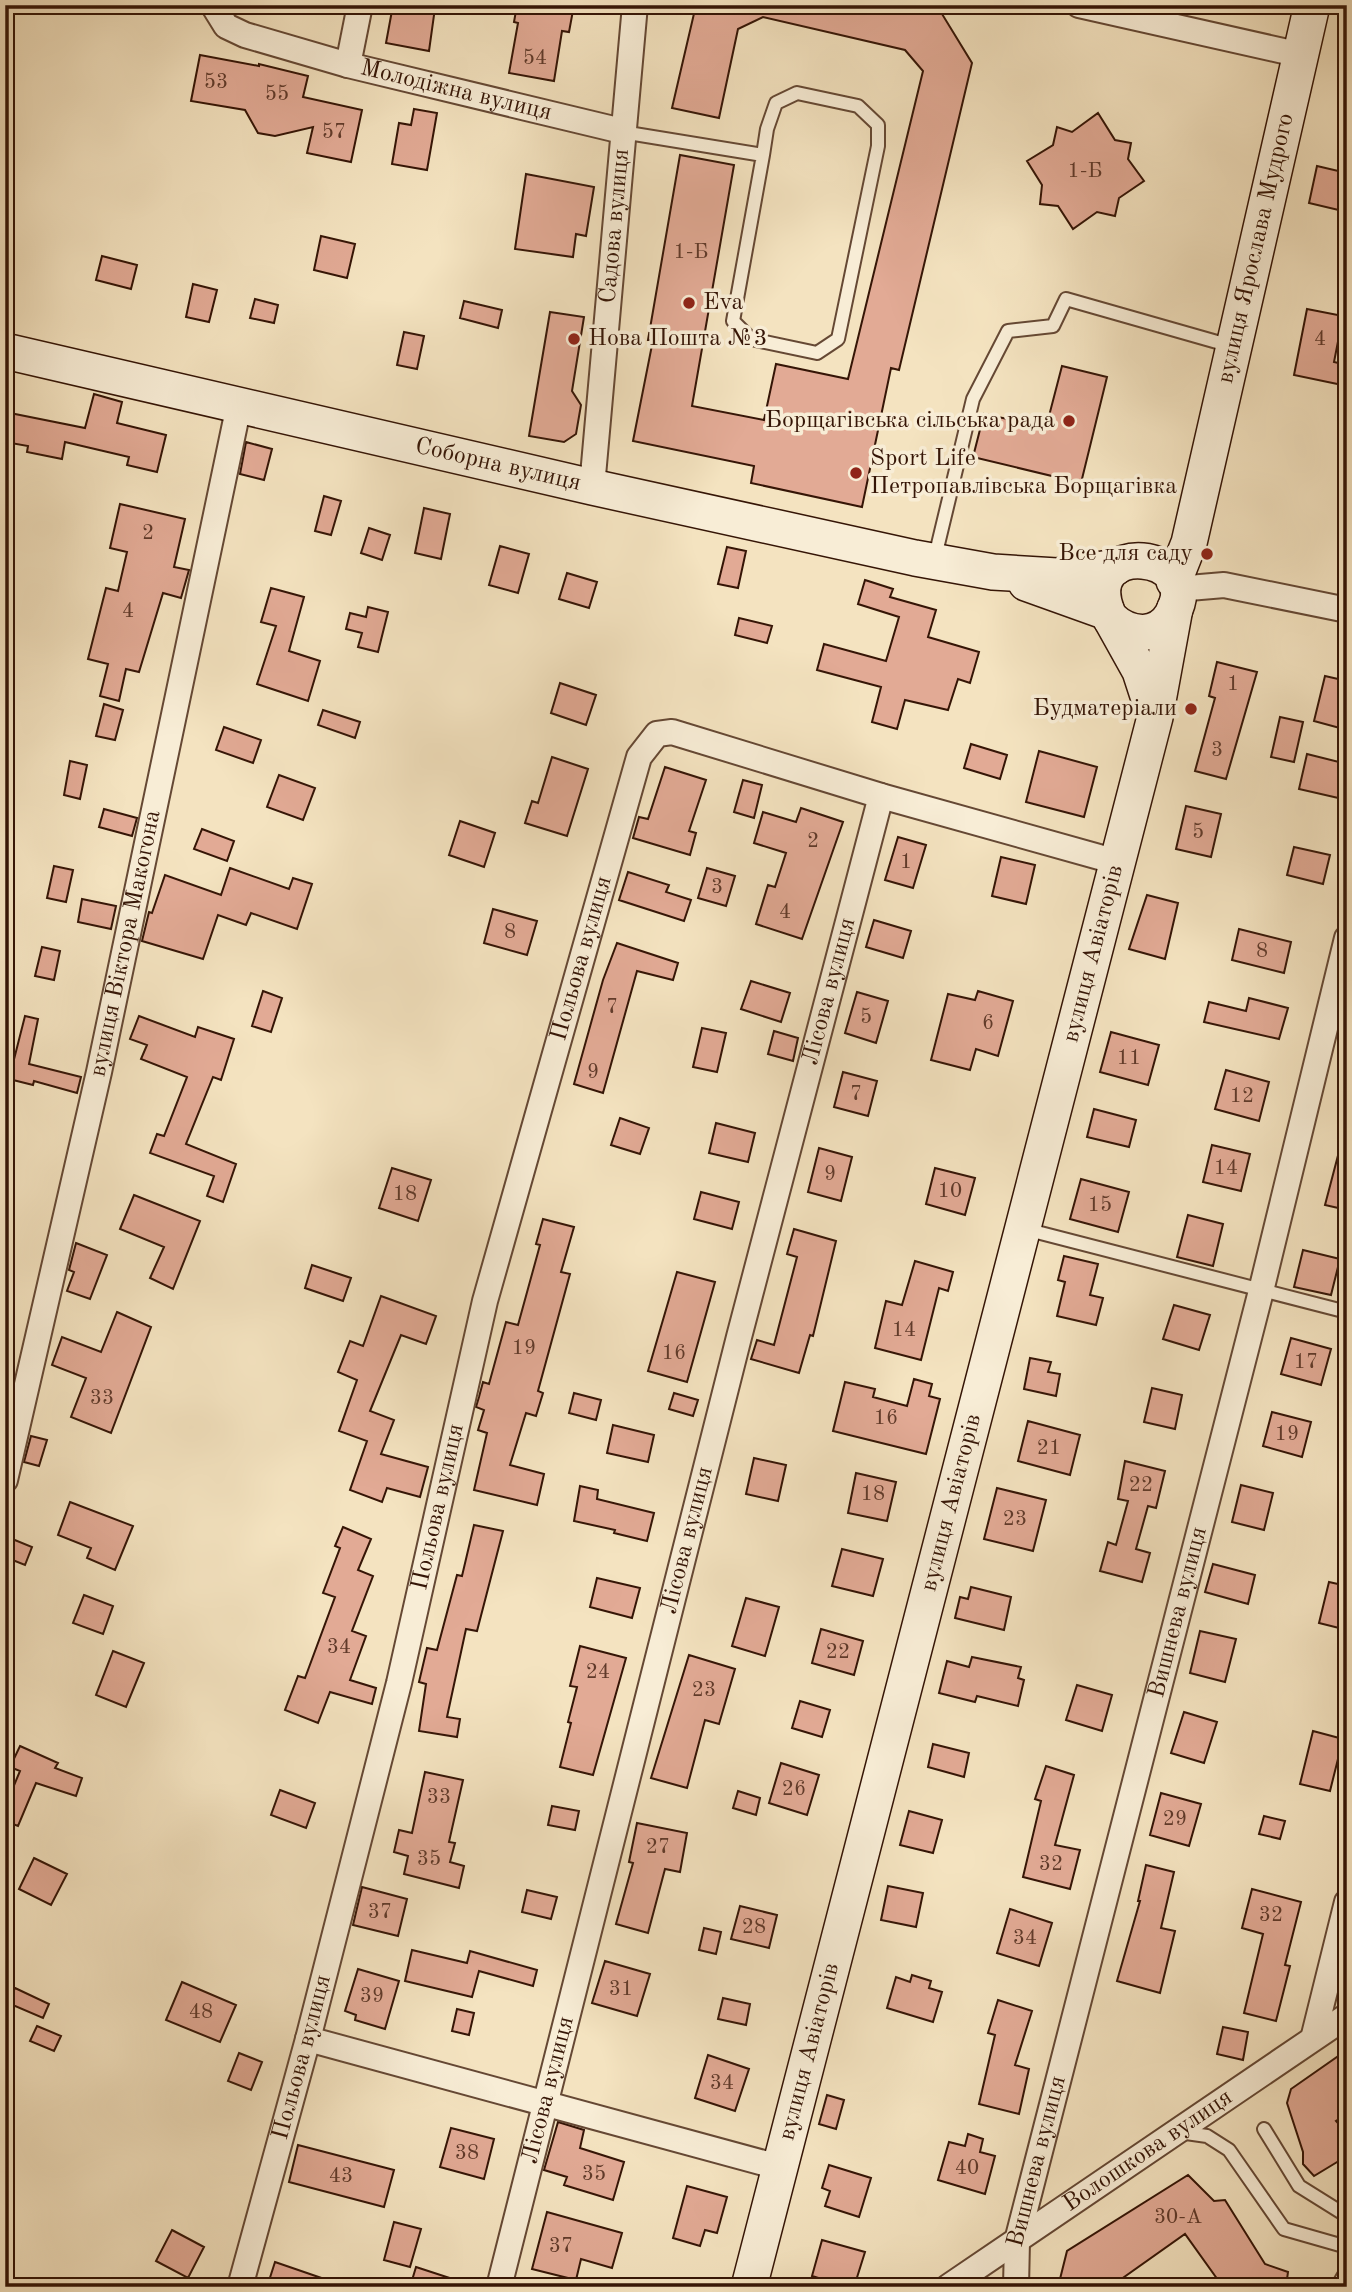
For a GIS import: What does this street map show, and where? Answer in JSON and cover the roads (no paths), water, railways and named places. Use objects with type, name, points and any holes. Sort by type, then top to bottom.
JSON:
[{"type":"main road","name":"вулиця Ярослава Мудрого","points":[[1175,593],[1189,543],[1312,5]]},
{"type":"main road","name":"Соборна вулиця","points":[[5,351],[592,487],[934,561],[993,572],[1057,576],[1121,564]]},
{"type":"main road","name":"вулиця Ярослава Мудрого","points":[[1121,564],[1175,526],[1201,491]]},
{"type":"main road","points":[[1109,616],[1130,632],[1152,631],[1170,618],[1175,593],[1168,571],[1148,559],[1121,564],[1110,575],[1103,593],[1109,616],[1140,671],[1155,718]]},
{"type":"main road","name":"Соборна вулиця","points":[[993,572],[1109,616]]},
{"type":"main road","name":"вулиця Авіаторів","points":[[749,2287],[1025,1229],[1155,718],[1175,593]]},
{"type":"street","points":[[213,5],[226,26],[246,35],[348,65]]},
{"type":"street","name":"Молодіжна вулиця","points":[[360,5],[348,65],[622,131]]},
{"type":"street","name":"Садова вулиця","points":[[592,487],[635,5]]},
{"type":"street","points":[[1079,5],[1301,55]]},
{"type":"street","name":"вулиця Віктора Макогона","points":[[5,1480],[100,1072],[239,405]]},
{"type":"street","points":[[1175,593],[1224,585],[1347,610]]},
{"type":"street","name":"Польова вулиця","points":[[240,2287],[309,2039],[399,1683],[485,1301],[639,757],[657,734],[672,732],[881,796]]},
{"type":"street","points":[[881,796],[1117,862]]},
{"type":"street","name":"Лісова вулиця","points":[[499,2287],[736,1351],[881,796]]},
{"type":"street","name":"Вишнева вулиця","points":[[1016,2287],[1017,2241],[1261,1291],[1347,938]]},
{"type":"street","points":[[1314,2035],[1347,1902]]},
{"type":"street","name":"Волошкова вулиця","points":[[948,2287],[1178,2132],[1314,2035],[1347,2016]]},
{"type":"street","points":[[309,2039],[782,2168]]},
{"type":"lane","points":[[797,93],[858,106],[878,125],[878,146],[838,339],[817,353],[751,339],[733,321],[763,156],[767,129],[776,103],[797,93]]},
{"type":"lane","points":[[622,131],[763,156]]},
{"type":"lane","points":[[934,561],[973,399],[1008,331],[1053,326],[1066,299],[1233,347]]},
{"type":"lane","points":[[1025,1229],[1347,1312]]},
{"type":"lane","points":[[1264,2129],[1299,2186],[1347,2216]]},
{"type":"lane","points":[[1178,2132],[1207,2136],[1229,2150],[1284,2229],[1347,2247]]},
{"type":"lane","points":[[1338,2287],[1347,2270]]},
{"type":"place","name":"Eva","points":[[689,303]]},
{"type":"place","name":"Нова Пошта №3","points":[[574,339]]},
{"type":"place","name":"Борщагівська сільська рада","points":[[1069,421]]},
{"type":"place","name":"Sport Life Петропавлівська Борщагівка","points":[[856,473]]},
{"type":"place","name":"Все для саду","points":[[1207,554]]},
{"type":"place","name":"Будматеріали","points":[[1191,709]]}]
